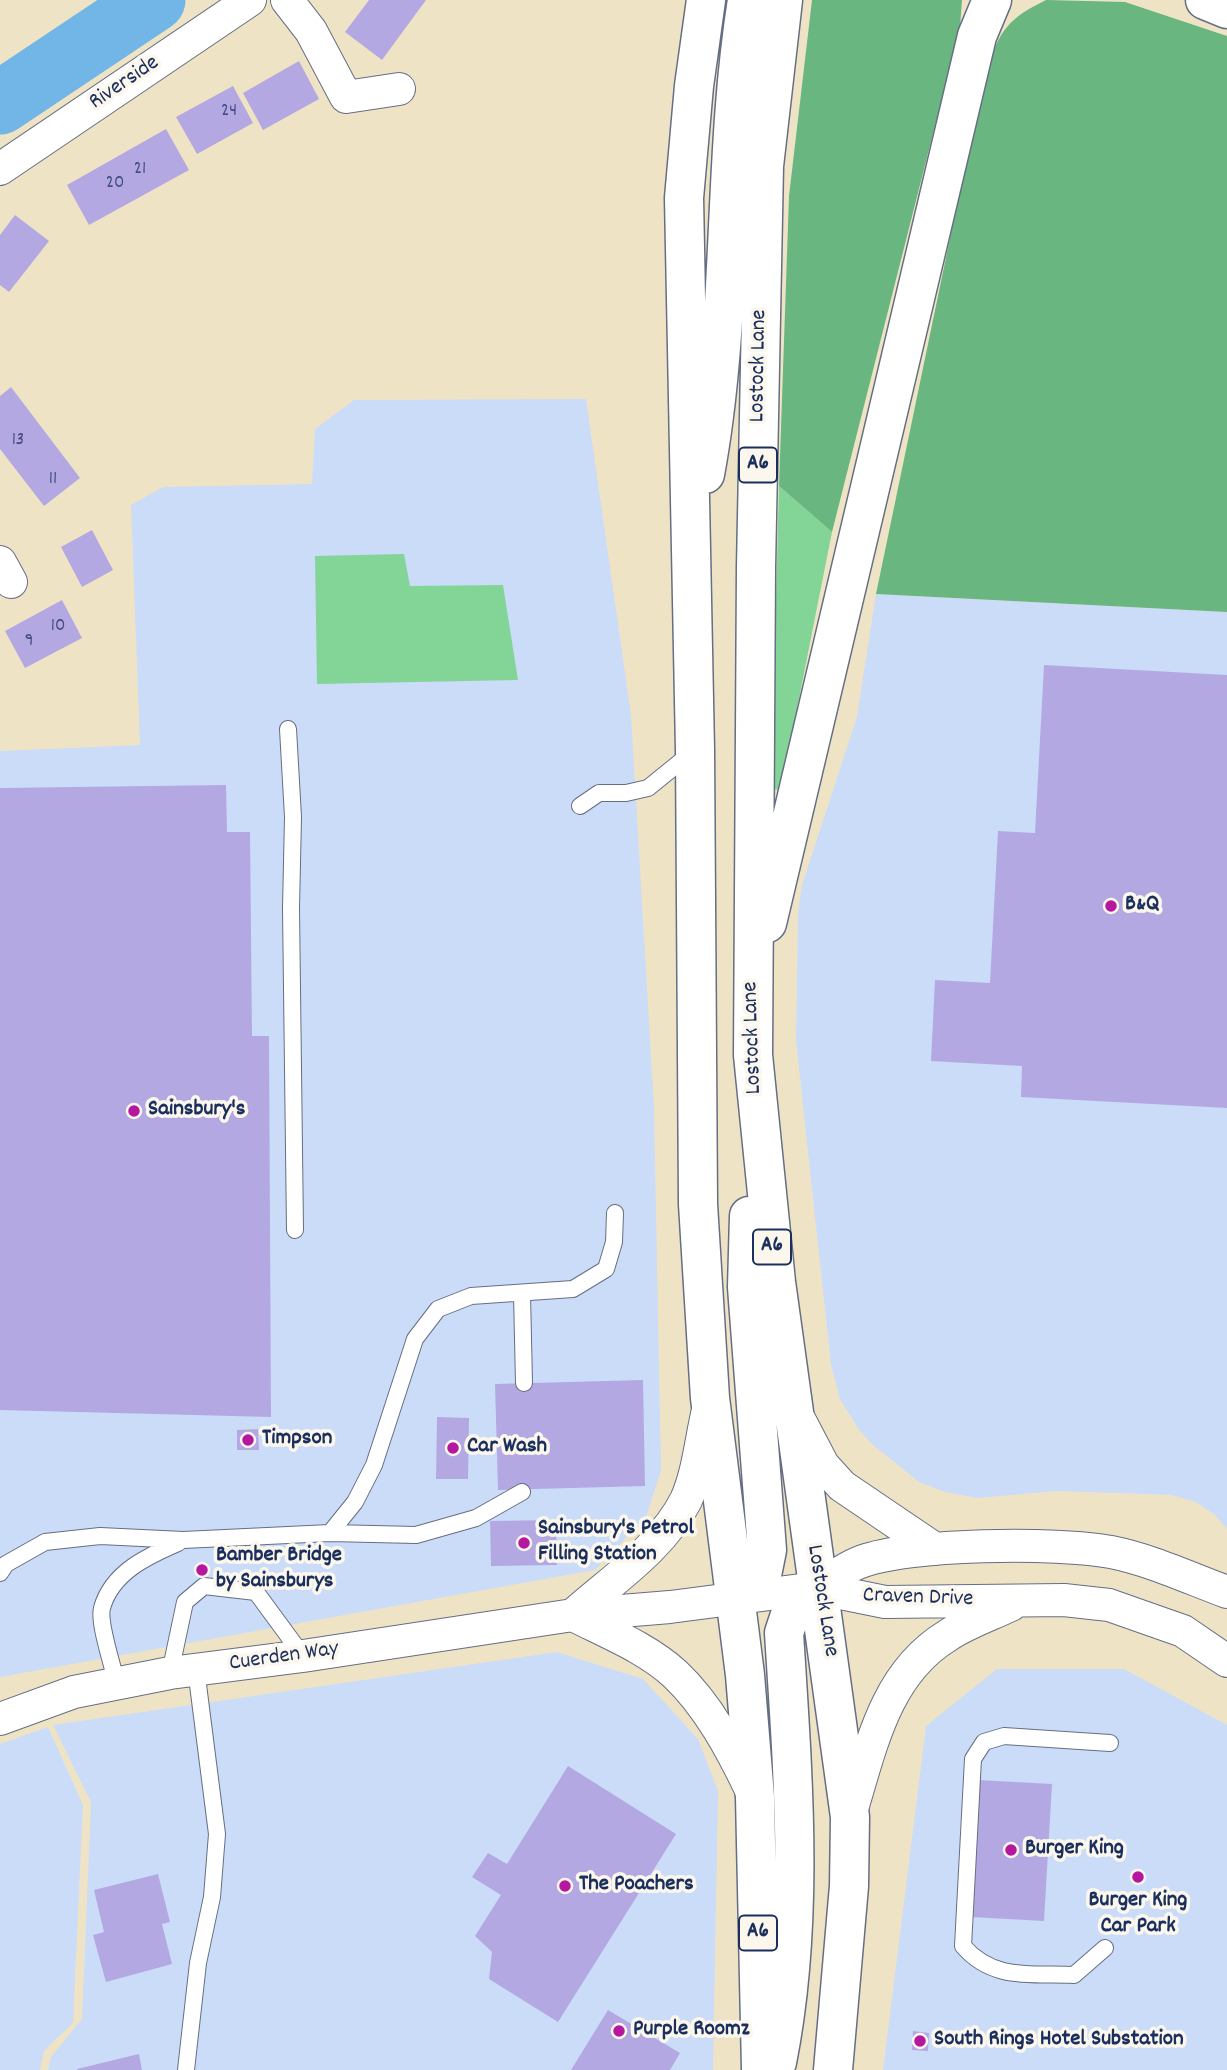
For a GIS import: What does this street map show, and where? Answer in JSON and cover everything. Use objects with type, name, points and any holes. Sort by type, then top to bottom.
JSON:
[{"type":"main road","name":"A6","points":[[706,0],[694,86],[684,198],[695,750],[698,1203],[710,1398],[736,1598],[755,1797],[761,2070]]},
{"type":"main road","points":[[691,545],[716,415],[732,128],[747,0]]},
{"type":"main road","name":"Lostock Lane","points":[[783,0],[764,166],[756,567],[752,982],[754,1086],[793,1408],[817,1588],[831,1665],[850,1817],[848,1899],[833,2070]]},
{"type":"main road","points":[[752,982],[977,36],[992,0]]},
{"type":"main road","points":[[1205,0],[1227,9]]},
{"type":"main road","points":[[736,1598],[761,1580],[767,1550],[747,1287],[754,1086]]},
{"type":"main road","points":[[775,2070],[787,2010],[795,1867],[784,1633],[792,1612],[817,1588]]},
{"type":"street","name":"Riverside","points":[[0,169],[250,0]]},
{"type":"street","points":[[287,0],[311,31],[346,97],[399,89]]},
{"type":"street","points":[[710,1398],[687,1498],[674,1520],[652,1545],[573,1615],[673,1672],[702,1706],[735,1756],[755,1797]]},
{"type":"street","points":[[793,1408],[823,1465],[842,1486],[935,1549]]},
{"type":"street","name":"Craven Drive","points":[[817,1588],[858,1563],[935,1549],[1069,1547],[1110,1552],[1143,1560],[1227,1592]]},
{"type":"street","name":"Cuerden Way","points":[[2,1711],[116,1682],[183,1671],[303,1656],[573,1615],[817,1588]]},
{"type":"street","name":"Craven Drive","points":[[817,1588],[885,1602],[1064,1600],[1109,1605],[1182,1631],[1227,1661]]},
{"type":"street","name":"Craven Drive","points":[[850,1817],[877,1727],[909,1665],[947,1636],[1021,1600]]},
{"type":"lane","points":[[288,729],[293,817],[291,908],[295,1230]]},
{"type":"lane","points":[[580,806],[599,793],[626,793],[648,788],[695,750]]},
{"type":"lane","points":[[330,1533],[355,1502],[374,1465],[415,1339],[438,1309],[471,1296],[573,1289],[606,1269],[614,1242],[615,1213]]},
{"type":"lane","points":[[522,1294],[524,1382]]},
{"type":"lane","points":[[0,1573],[6,1564],[45,1542],[100,1536],[183,1540],[330,1533],[416,1535],[477,1518],[522,1492]]},
{"type":"lane","points":[[116,1682],[102,1609],[113,1587],[136,1561],[183,1540]]},
{"type":"lane","points":[[186,2070],[198,1962],[212,1897],[217,1834],[183,1671],[185,1602],[204,1586],[256,1592],[303,1656]]},
{"type":"lane","points":[[1105,1948],[1074,1975],[998,1972],[976,1961],[963,1946],[973,1759],[984,1742],[1004,1736],[1110,1743]]},
{"type":"shaded area","points":[[586,399],[631,715],[654,1107],[661,1471],[646,1517],[595,1570],[0,1677],[0,751],[140,745],[131,505],[163,487],[312,484],[315,429],[354,400]]},
{"type":"shaded area","points":[[876,594],[1227,612],[1227,1529],[1215,1515],[1196,1502],[1172,1495],[1057,1491],[977,1498],[945,1492],[919,1482],[874,1446],[859,1430],[840,1399],[831,1365],[796,1041],[798,912],[802,885],[857,717]]},
{"type":"shaded area","points":[[557,1652],[643,1679],[698,1739],[718,1791],[713,2070],[48,2070],[51,2057],[82,2019],[91,1802],[53,1725]]},
{"type":"shaded area","points":[[997,1669],[1124,1669],[1227,1725],[1227,2070],[883,2070],[926,1726]]},
{"type":"shaded area","points":[[48,1727],[83,1805],[73,2023],[44,2051],[40,2070],[0,2070],[0,1744]]},
{"type":"green space","points":[[812,0],[962,0],[960,27],[832,532],[779,486],[789,196]]},
{"type":"green space","points":[[1046,0],[1125,2],[1227,36],[1227,612],[876,594],[985,70],[1007,27],[1022,14]]},
{"type":"green space","points":[[779,486],[832,532],[781,789],[771,790]]},
{"type":"green space","points":[[404,554],[410,586],[503,585],[518,680],[317,684],[315,556]]},
{"type":"building","points":[[369,0],[426,0],[382,60],[345,32]]},
{"type":"building","points":[[299,61],[319,99],[263,130],[243,93]]},
{"type":"building","points":[[233,86],[253,123],[197,154],[176,117]]},
{"type":"building","points":[[166,129],[189,170],[89,225],[67,185]]},
{"type":"building","points":[[15,215],[49,241],[9,292],[0,285],[0,235]]},
{"type":"building","points":[[11,387],[80,478],[44,506],[0,449],[0,396]]},
{"type":"building","points":[[92,530],[113,570],[82,587],[61,547]]},
{"type":"building","points":[[62,600],[82,638],[25,668],[5,631]]},
{"type":"building","name":"B&Q","points":[[1044,665],[1227,675],[1227,1108],[1021,1097],[1022,1066],[931,1061],[935,980],[990,983],[998,831],[1035,833]]},
{"type":"building","name":"Sainsbury's","points":[[226,785],[227,832],[250,832],[252,1036],[269,1036],[271,1417],[0,1410],[0,788]]},
{"type":"building","points":[[643,1380],[645,1486],[498,1490],[495,1384]]},
{"type":"building","name":"Car Wash","points":[[437,1417],[469,1418],[468,1479],[436,1479]]},
{"type":"building","name":"Timpson","points":[[258,1429],[259,1450],[237,1450],[237,1430]]},
{"type":"building","name":"Sainsbury's Petrol Filling Station","points":[[556,1520],[557,1565],[491,1566],[490,1521]]},
{"type":"building","name":"The Poachers","points":[[568,1766],[676,1834],[558,2022],[489,1979],[492,1952],[475,1936],[501,1895],[472,1877],[488,1853],[507,1864]]},
{"type":"building","name":"Burger King","points":[[978,1780],[1052,1784],[1044,1921],[971,1917]]},
{"type":"building","points":[[158,1874],[170,1922],[162,1924],[172,1964],[106,1982],[93,1935],[104,1932],[94,1890]]},
{"type":"building","name":"Purple Roomz","points":[[608,2010],[680,2053],[670,2070],[571,2070]]},
{"type":"building","name":"South Rings Hotel Substation","points":[[913,2031],[929,2033],[928,2051],[912,2050]]},
{"type":"building","points":[[139,2054],[142,2070],[77,2070],[77,2069]]},
{"type":"waterway","points":[[0,103],[154,0]]},
{"type":"place","name":"B&Q","points":[[1111,906]]},
{"type":"place","name":"Sainsbury's","points":[[134,1111]]},
{"type":"place","name":"Timpson","points":[[248,1440]]},
{"type":"place","name":"Car Wash","points":[[453,1448]]},
{"type":"place","name":"Sainsbury's Petrol Filling Station","points":[[524,1543]]},
{"type":"place","name":"Bamber Bridge by Sainsburys","points":[[202,1570]]},
{"type":"place","name":"Burger King","points":[[1011,1850]]},
{"type":"place","name":"Burger King Car Park","points":[[1138,1877]]},
{"type":"place","name":"The Poachers","points":[[565,1886]]},
{"type":"place","name":"Purple Roomz","points":[[619,2031]]},
{"type":"place","name":"South Rings Hotel Substation","points":[[920,2041]]}]
